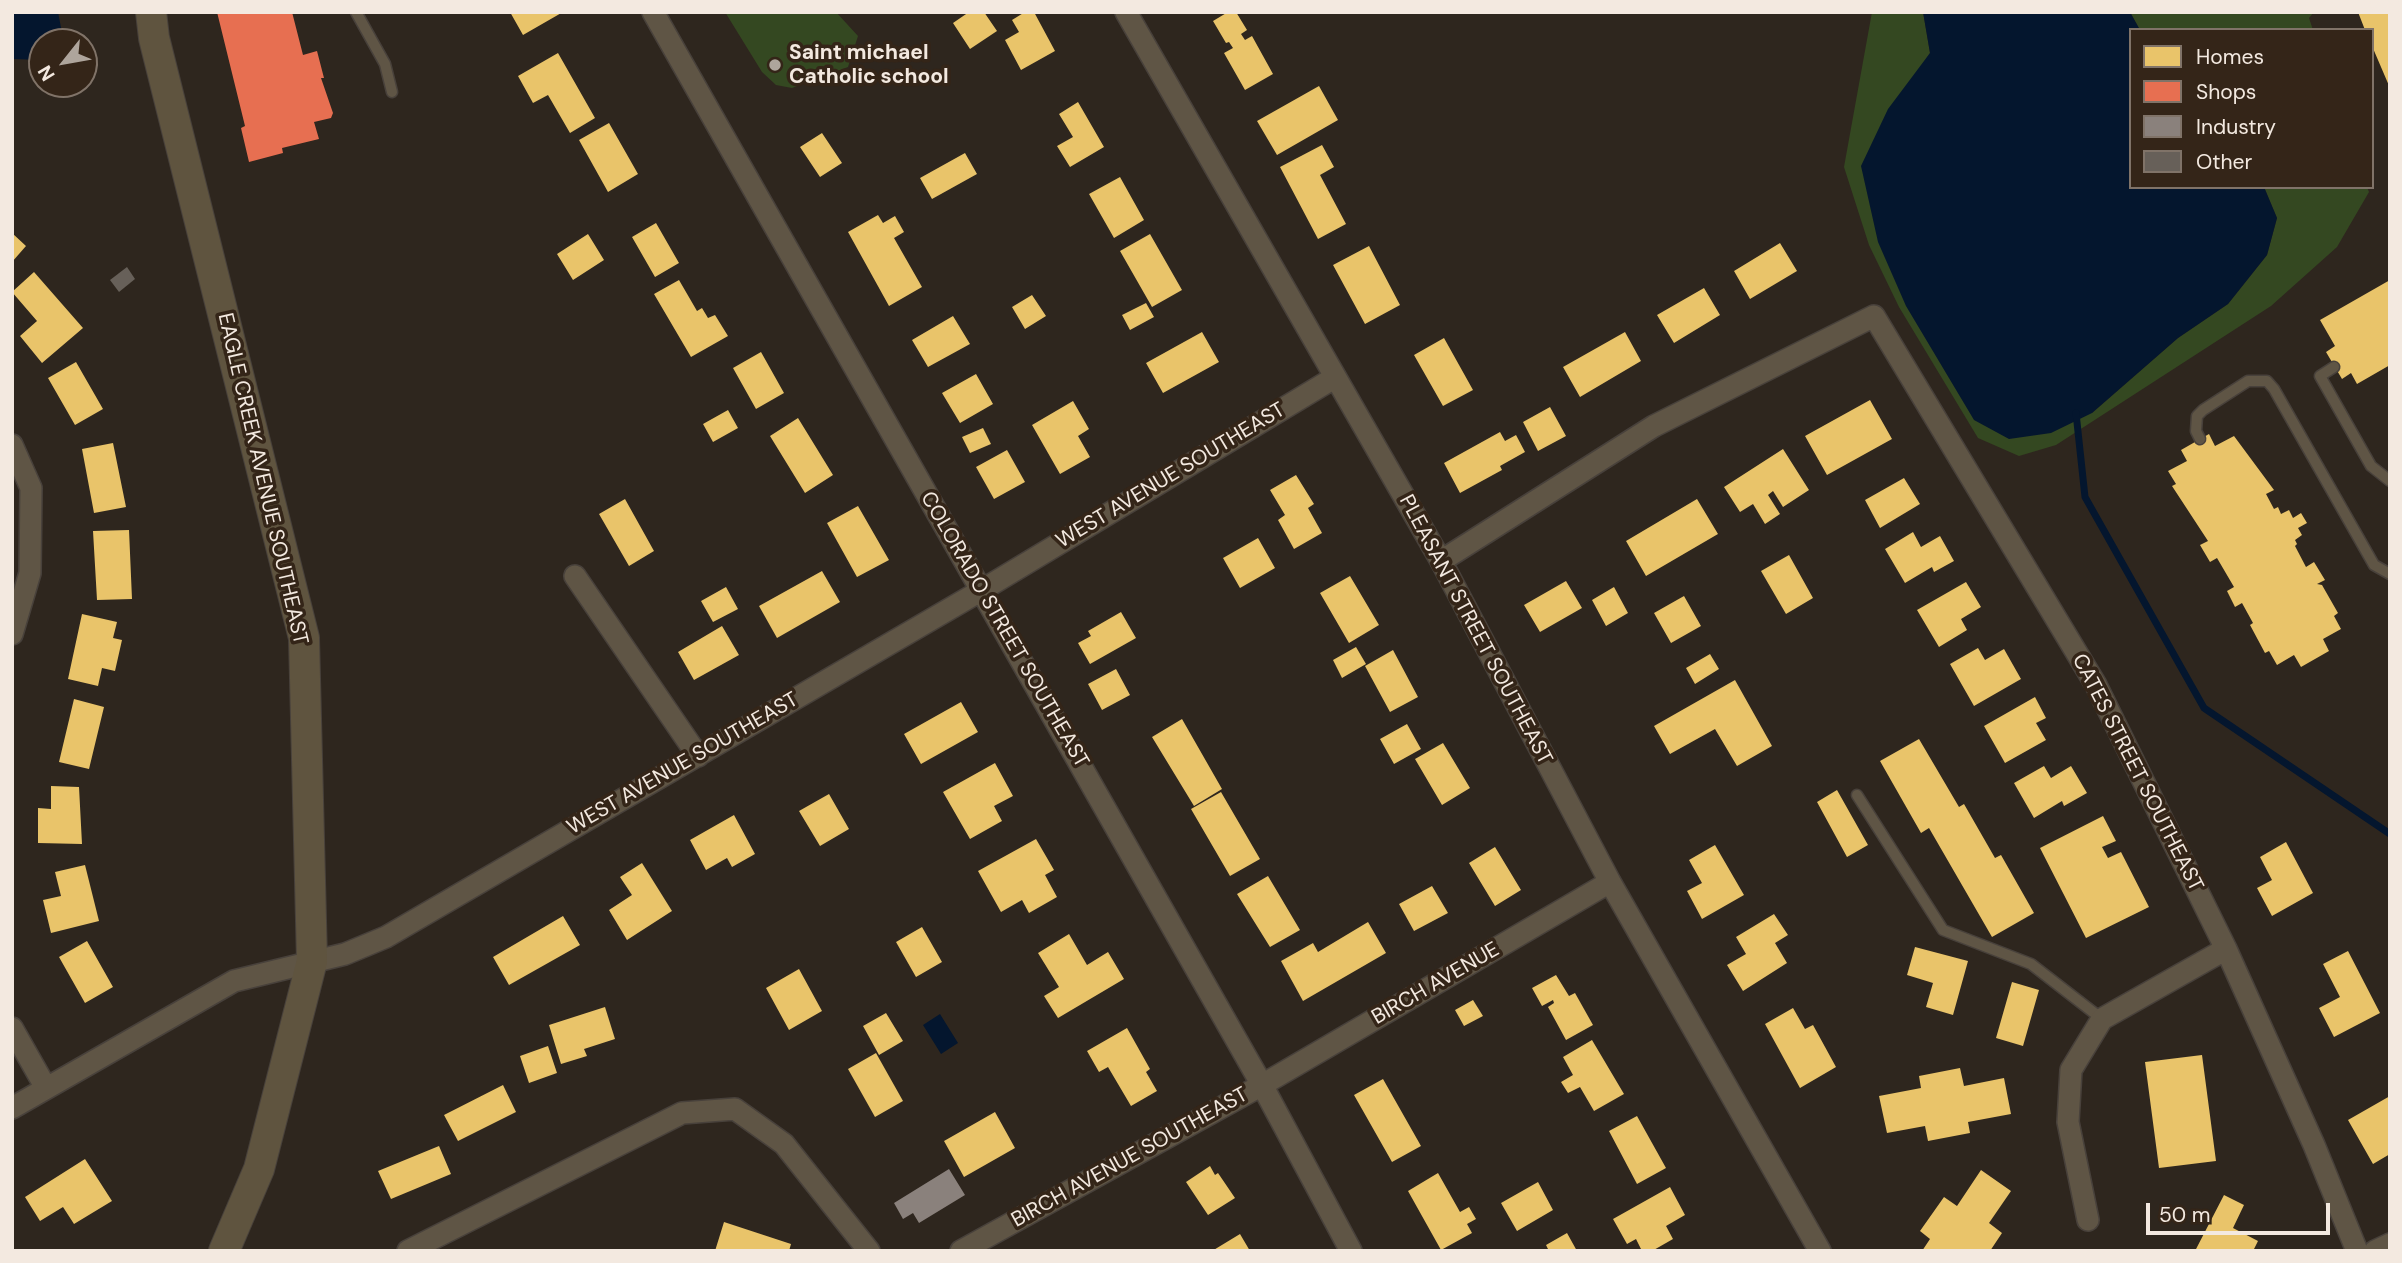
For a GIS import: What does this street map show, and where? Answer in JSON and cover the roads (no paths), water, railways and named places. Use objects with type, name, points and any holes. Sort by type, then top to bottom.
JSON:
[{"type":"main road","name":"EAGLE CREEK AVENUE SOUTHEAST","points":[[149,21],[304,638],[312,961],[259,1169],[230,1250]]},
{"type":"street","name":"COLORADO STREET SOUTHEAST","points":[[653,12],[1262,1085],[1351,1251]]},
{"type":"street","name":"PLEASANT STREET SOUTHEAST","points":[[1126,12],[1441,561],[1610,882],[1820,1251]]},
{"type":"street","name":"CATES STREET SOUTHEAST","points":[[1441,561],[1654,426],[1874,316],[2096,685],[2226,950],[2314,1145],[2357,1251]]},
{"type":"street","name":"WEST AVENUE SOUTHEAST","points":[[12,1108],[234,981],[345,954],[386,937],[982,590],[1334,378]]},
{"type":"street","points":[[12,446],[31,488],[30,573],[12,634]]},
{"type":"street","points":[[575,576],[698,755]]},
{"type":"street","name":"BIRCH AVENUE","points":[[1262,1085],[1610,882]]},
{"type":"street","points":[[2088,1220],[2068,1122],[2071,1070],[2102,1018],[2226,950]]},
{"type":"street","points":[[12,1028],[47,1088]]},
{"type":"street","name":"BIRCH AVENUE SOUTHEAST","points":[[961,1251],[1262,1085]]},
{"type":"street","points":[[408,1251],[682,1113],[735,1109],[784,1144],[869,1251]]},
{"type":"street","points":[[2375,1251],[2390,1244]]},
{"type":"lane","points":[[356,12],[385,64],[392,92]]},
{"type":"lane","points":[[2334,367],[2320,376],[2371,466],[2390,481]]},
{"type":"lane","points":[[2200,439],[2196,431],[2197,416],[2203,410],[2248,381],[2267,381],[2374,565],[2390,574]]},
{"type":"lane","points":[[1857,795],[1943,930],[2031,964],[2102,1018]]},
{"type":"water","points":[[12,12],[58,12],[61,28],[28,28],[28,60],[12,59]]},
{"type":"water","points":[[1923,12],[2130,12],[2139,28],[2129,28],[2129,189],[2265,189],[2277,218],[2267,255],[2228,304],[2178,338],[2092,413],[2051,433],[2009,439],[1974,420],[1906,306],[1878,242],[1861,166],[1888,109],[1930,53]]},
{"type":"water","points":[[940,1014],[958,1043],[941,1054],[923,1025]]},
{"type":"waterway","points":[[2076,413],[2085,497],[2204,708],[2390,834]]},
{"type":"place","name":"Saint michael Catholic school","points":[[775,65]]}]
